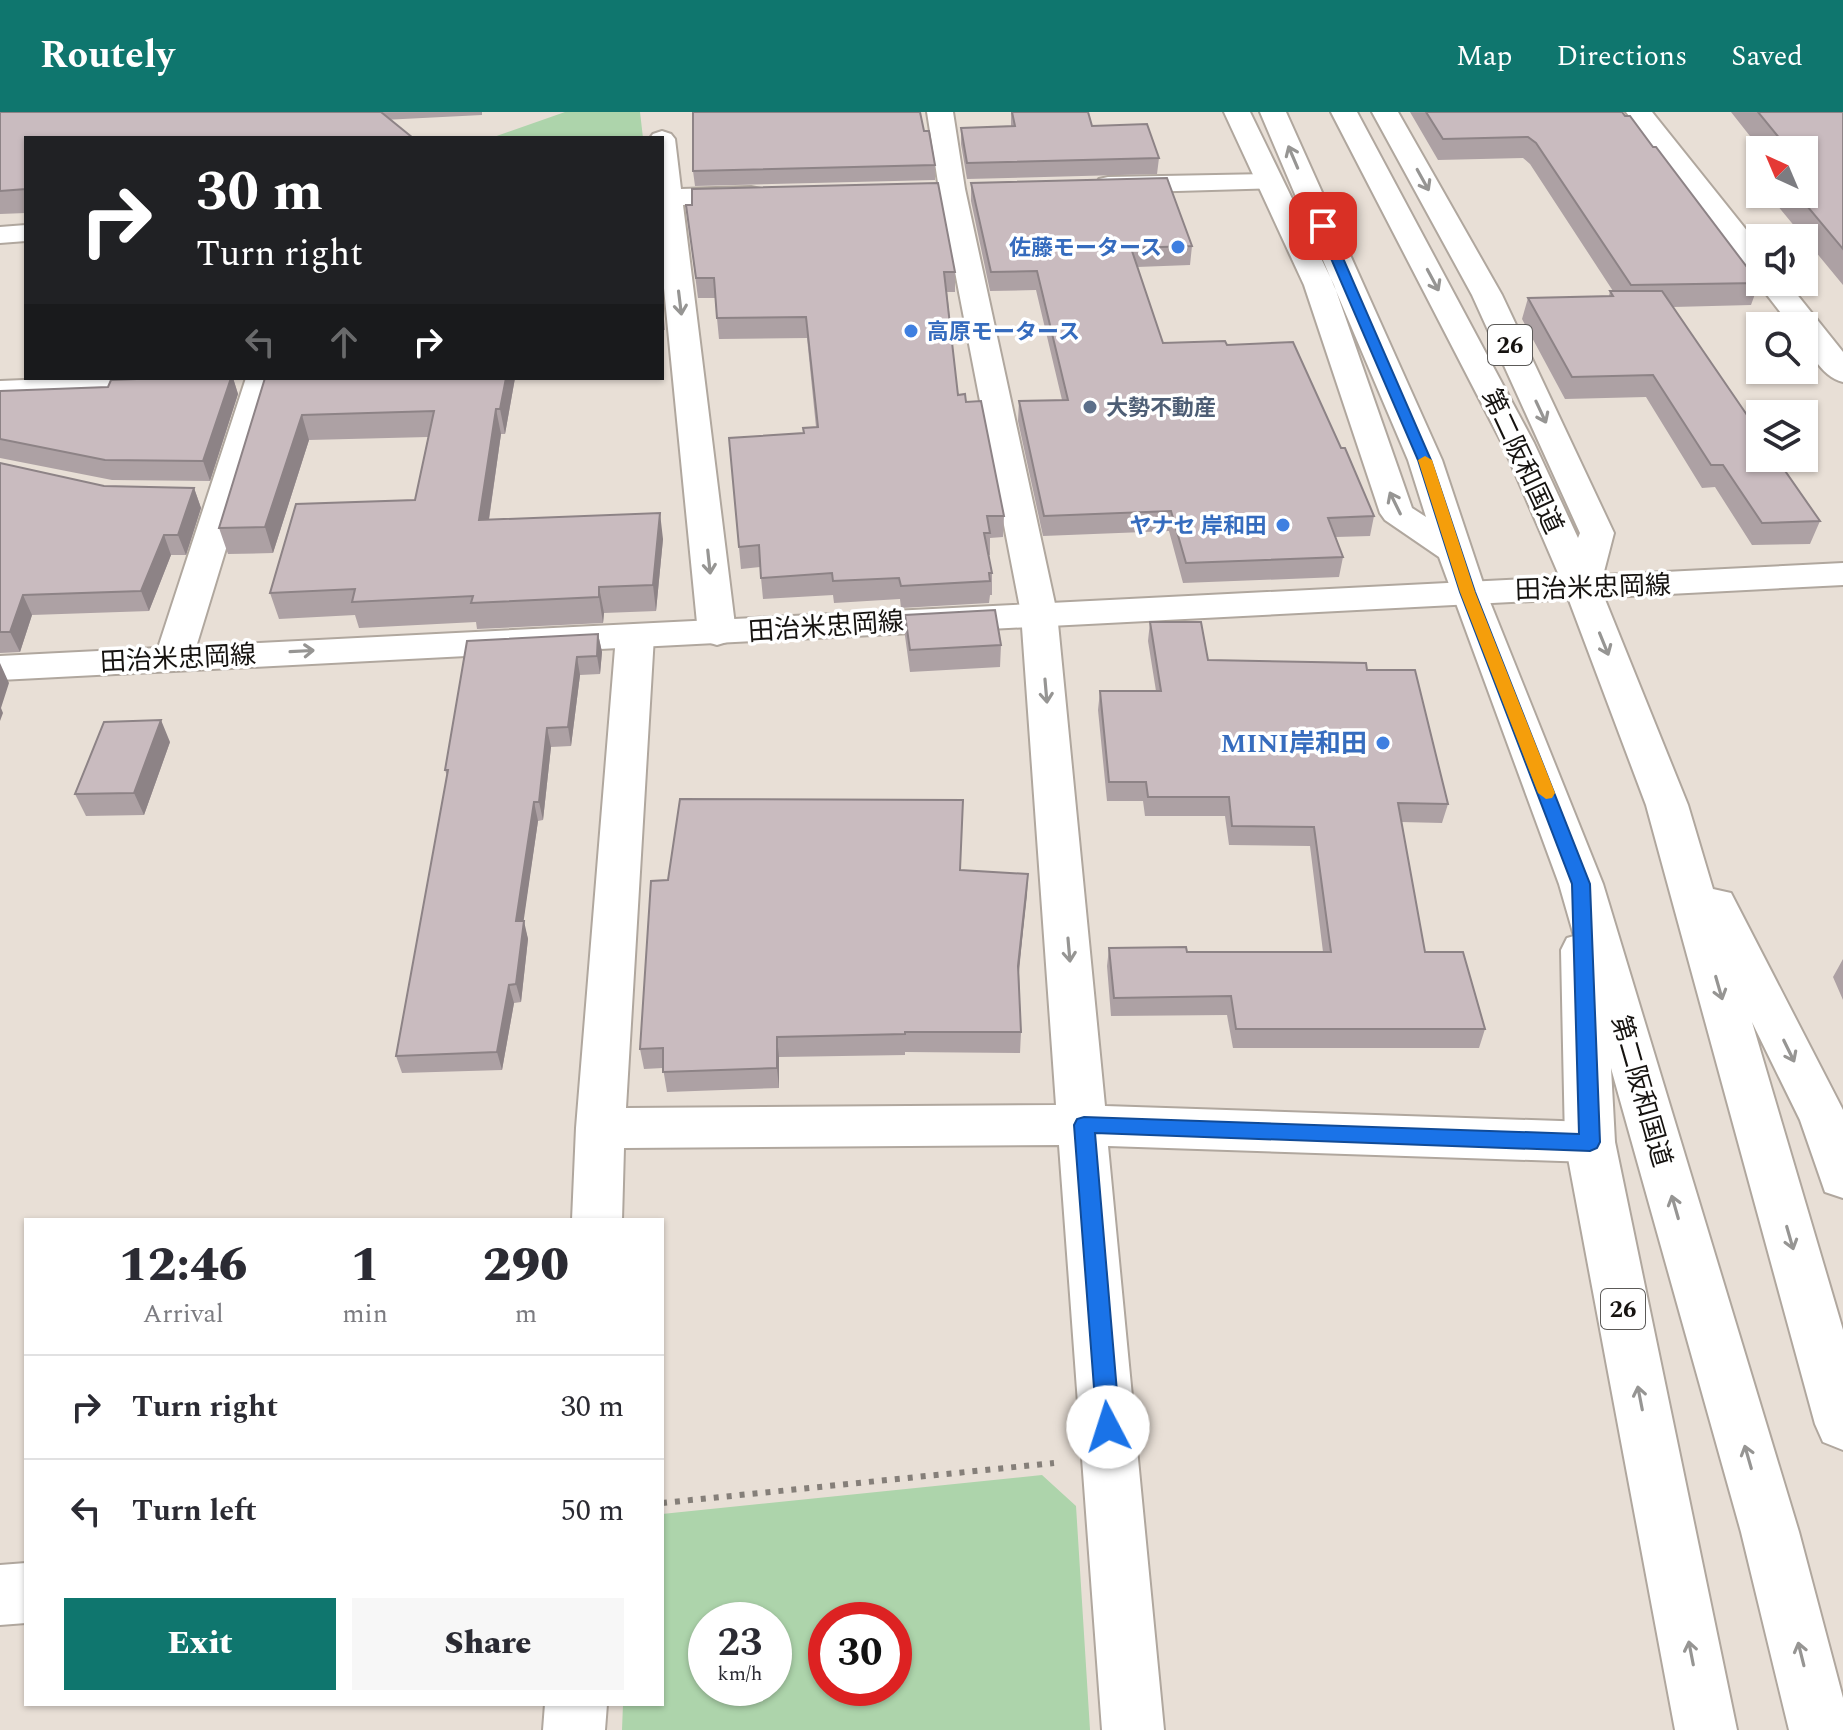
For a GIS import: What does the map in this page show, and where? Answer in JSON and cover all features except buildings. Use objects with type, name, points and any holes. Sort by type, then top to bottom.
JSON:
[{"type":"main road","points":[[940,112],[952,189],[1039,613],[1133,1730]]},
{"type":"main road","points":[[1237,112],[1319,285],[1397,513],[1454,551]]},
{"type":"main road","name":"第二阪和国道","points":[[1273,112],[1425,460],[1468,592],[1581,884],[1770,1532],[1820,1730]]},
{"type":"main road","name":"第二阪和国道","points":[[1344,112],[1518,443],[1582,587],[1667,805],[1843,1424]]},
{"type":"main road","name":"26","points":[[1385,112],[1487,295],[1597,533],[1582,587]]},
{"type":"main road","points":[[1639,112],[1746,248]]},
{"type":"main road","points":[[1078,186],[1269,182]]},
{"type":"main road","points":[[920,190],[983,188]]},
{"type":"main road","points":[[717,633],[664,198],[778,194]]},
{"type":"main road","points":[[0,235],[24,233]]},
{"type":"main road","points":[[1783,296],[1843,373]]},
{"type":"main road","points":[[0,390],[238,381],[174,657]]},
{"type":"main road","name":"田治米忠岡線","points":[[0,668],[1843,574]]},
{"type":"main road","points":[[597,1218],[600,1128],[635,636]]},
{"type":"main road","name":"26","points":[[1667,805],[1833,1120],[1843,1177]]},
{"type":"main road","name":"26","points":[[1581,884],[1590,1142],[1706,1730]]},
{"type":"main road","points":[[600,1128],[1084,1125],[1590,1142]]},
{"type":"main road","points":[[0,1595],[24,1593]]},
{"type":"main road","points":[[574,1730],[576,1706]]},
{"type":"path","points":[[664,1503],[1111,1458]]},
{"type":"green space","points":[[565,112],[640,112],[643,136],[497,136]]},
{"type":"green space","points":[[1042,1475],[1076,1506],[1090,1730],[622,1730],[623,1706],[664,1706],[664,1514]]},
{"type":"slow traffic","points":[[1425,460],[1468,592],[1546,793]]},
{"type":"place","name":"佐藤モータース","points":[[1178,247]]},
{"type":"place","name":"高原モータース","points":[[911,331]]},
{"type":"place","name":"大勢不動産","points":[[1090,407]]},
{"type":"place","name":"ヤナセ 岸和田","points":[[1283,525]]},
{"type":"place","name":"MINI岸和田","points":[[1383,743]]},
{"type":"route","points":[[1108,1427],[1084,1125],[1590,1142],[1581,884],[1468,592],[1425,460],[1323,226]]}]
